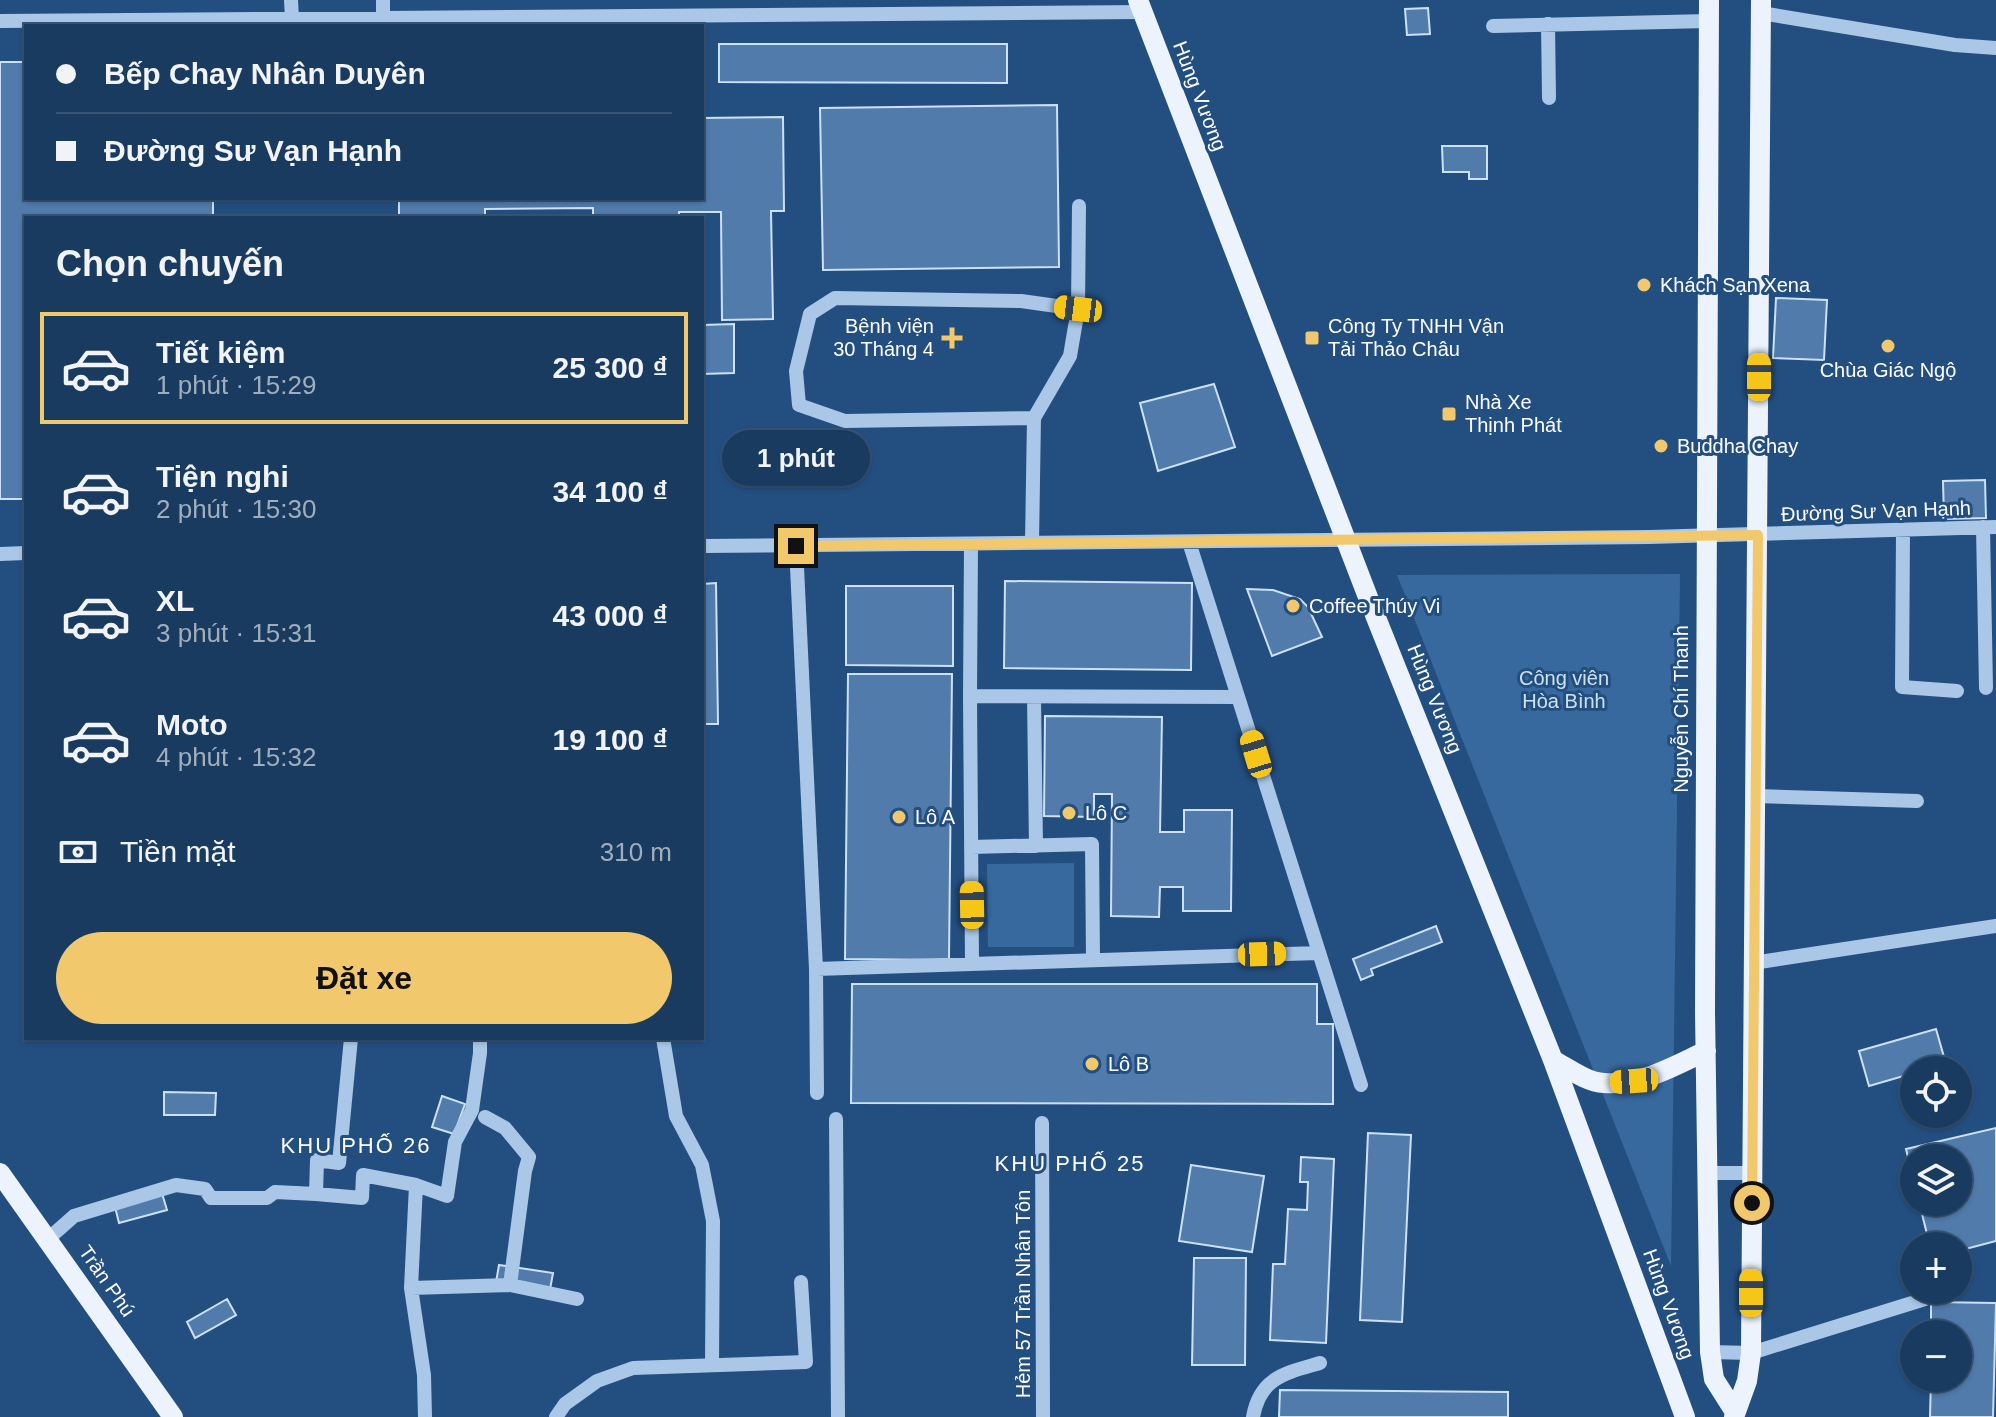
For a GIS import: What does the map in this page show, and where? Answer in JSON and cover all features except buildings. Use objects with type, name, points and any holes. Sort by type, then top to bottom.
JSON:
[{"type":"main road","name":"Nguyễn Chí Thanh","points":[[1709,0],[1706,1051],[1710,1352],[1714,1379],[1734,1414]]},
{"type":"main road","name":"Hùng Vương","points":[[1140,6],[1346,541],[1553,1060],[1685,1417]]},
{"type":"main road","name":"Nguyễn Chí Thanh","points":[[1734,1414],[1747,1381],[1751,1353],[1761,6]]},
{"type":"main road","points":[[1553,1060],[1603,1083],[1634,1081],[1706,1051]]},
{"type":"main road","name":"Trần Phú","points":[[0,1173],[173,1417]]},
{"type":"street","points":[[291,0],[292,19]]},
{"type":"street","points":[[383,0],[383,18]]},
{"type":"street","points":[[0,21],[1140,6]]},
{"type":"street","points":[[1761,6],[1955,45],[1996,48]]},
{"type":"street","points":[[1493,26],[1709,21]]},
{"type":"street","points":[[1548,24],[1549,98]]},
{"type":"street","points":[[1032,543],[1034,418],[1070,356],[1078,309],[1079,206]]},
{"type":"street","points":[[1034,418],[845,421],[799,405],[796,371],[810,314],[835,298],[1021,301],[1078,309]]},
{"type":"street","points":[[1986,688],[1989,527]]},
{"type":"street","name":"Đường Sư Vạn Hạnh","points":[[704,546],[1706,536],[1989,527]]},
{"type":"street","points":[[1903,531],[1902,687],[1957,691]]},
{"type":"street","points":[[1189,542],[1361,1085]]},
{"type":"street","points":[[971,544],[972,962]]},
{"type":"street","points":[[796,546],[816,969],[817,1093]]},
{"type":"street","points":[[0,554],[24,553]]},
{"type":"street","points":[[970,696],[1238,697]]},
{"type":"street","points":[[1034,697],[1036,846]]},
{"type":"street","points":[[1755,796],[1917,801]]},
{"type":"street","points":[[971,847],[1092,844],[1093,959]]},
{"type":"street","points":[[1753,963],[1996,926]]},
{"type":"street","points":[[816,969],[1319,953]]},
{"type":"street","points":[[316,1194],[317,1160],[339,1163],[351,1040]]},
{"type":"street","points":[[48,1239],[74,1216],[176,1185],[205,1189],[211,1198],[267,1198],[275,1192],[362,1198],[363,1175],[416,1185],[447,1196],[455,1142],[472,1110],[480,1040]]},
{"type":"street","points":[[663,1040],[676,1116],[702,1165],[713,1221],[712,1365]]},
{"type":"street","points":[[485,1117],[505,1128],[529,1157],[510,1285]]},
{"type":"street","points":[[836,1119],[838,1417]]},
{"type":"street","name":"Hẻm 57 Trần Nhân Tôn","points":[[1042,1123],[1043,1417]]},
{"type":"street","points":[[1708,1173],[1753,1173]]},
{"type":"street","points":[[416,1185],[411,1288],[424,1375],[425,1417]]},
{"type":"street","points":[[556,1417],[565,1404],[597,1381],[633,1368],[806,1362],[801,1282]]},
{"type":"street","points":[[411,1288],[510,1285],[577,1299]]},
{"type":"street","points":[[1710,1352],[1751,1353],[1909,1304]]},
{"type":"street","points":[[1253,1417],[1256,1400],[1263,1389],[1284,1373],[1320,1363]]},
{"type":"green space","name":"Công viên Hòa Bình","points":[[1680,574],[1671,1266],[1397,575]]},
{"type":"green space","points":[[1074,863],[1074,947],[988,947],[987,864]]},
{"type":"place","name":"Khách Sạn Xena","points":[[1644,285]]},
{"type":"place","name":"Bệnh viện 30 Tháng 4","points":[[952,338]]},
{"type":"place","name":"Công Ty TNHH Vận Tải Thảo Châu","points":[[1312,338]]},
{"type":"place","name":"Chùa Giác Ngộ","points":[[1888,346]]},
{"type":"place","name":"Nhà Xe Thịnh Phát","points":[[1449,414]]},
{"type":"place","name":"Buddha Chay","points":[[1661,446]]},
{"type":"place","name":"Coffee Thúy Vi","points":[[1293,606]]},
{"type":"place","name":"Lô C","points":[[1069,813]]},
{"type":"place","name":"Lô A","points":[[899,817]]},
{"type":"place","name":"Lô B","points":[[1092,1064]]},
{"type":"district","name":"KHU PHỐ 26","points":[[356,1145]]},
{"type":"district","name":"KHU PHỐ 25","points":[[1070,1163]]},
{"type":"route","points":[[796,546],[1758,535],[1752,1203]]}]
